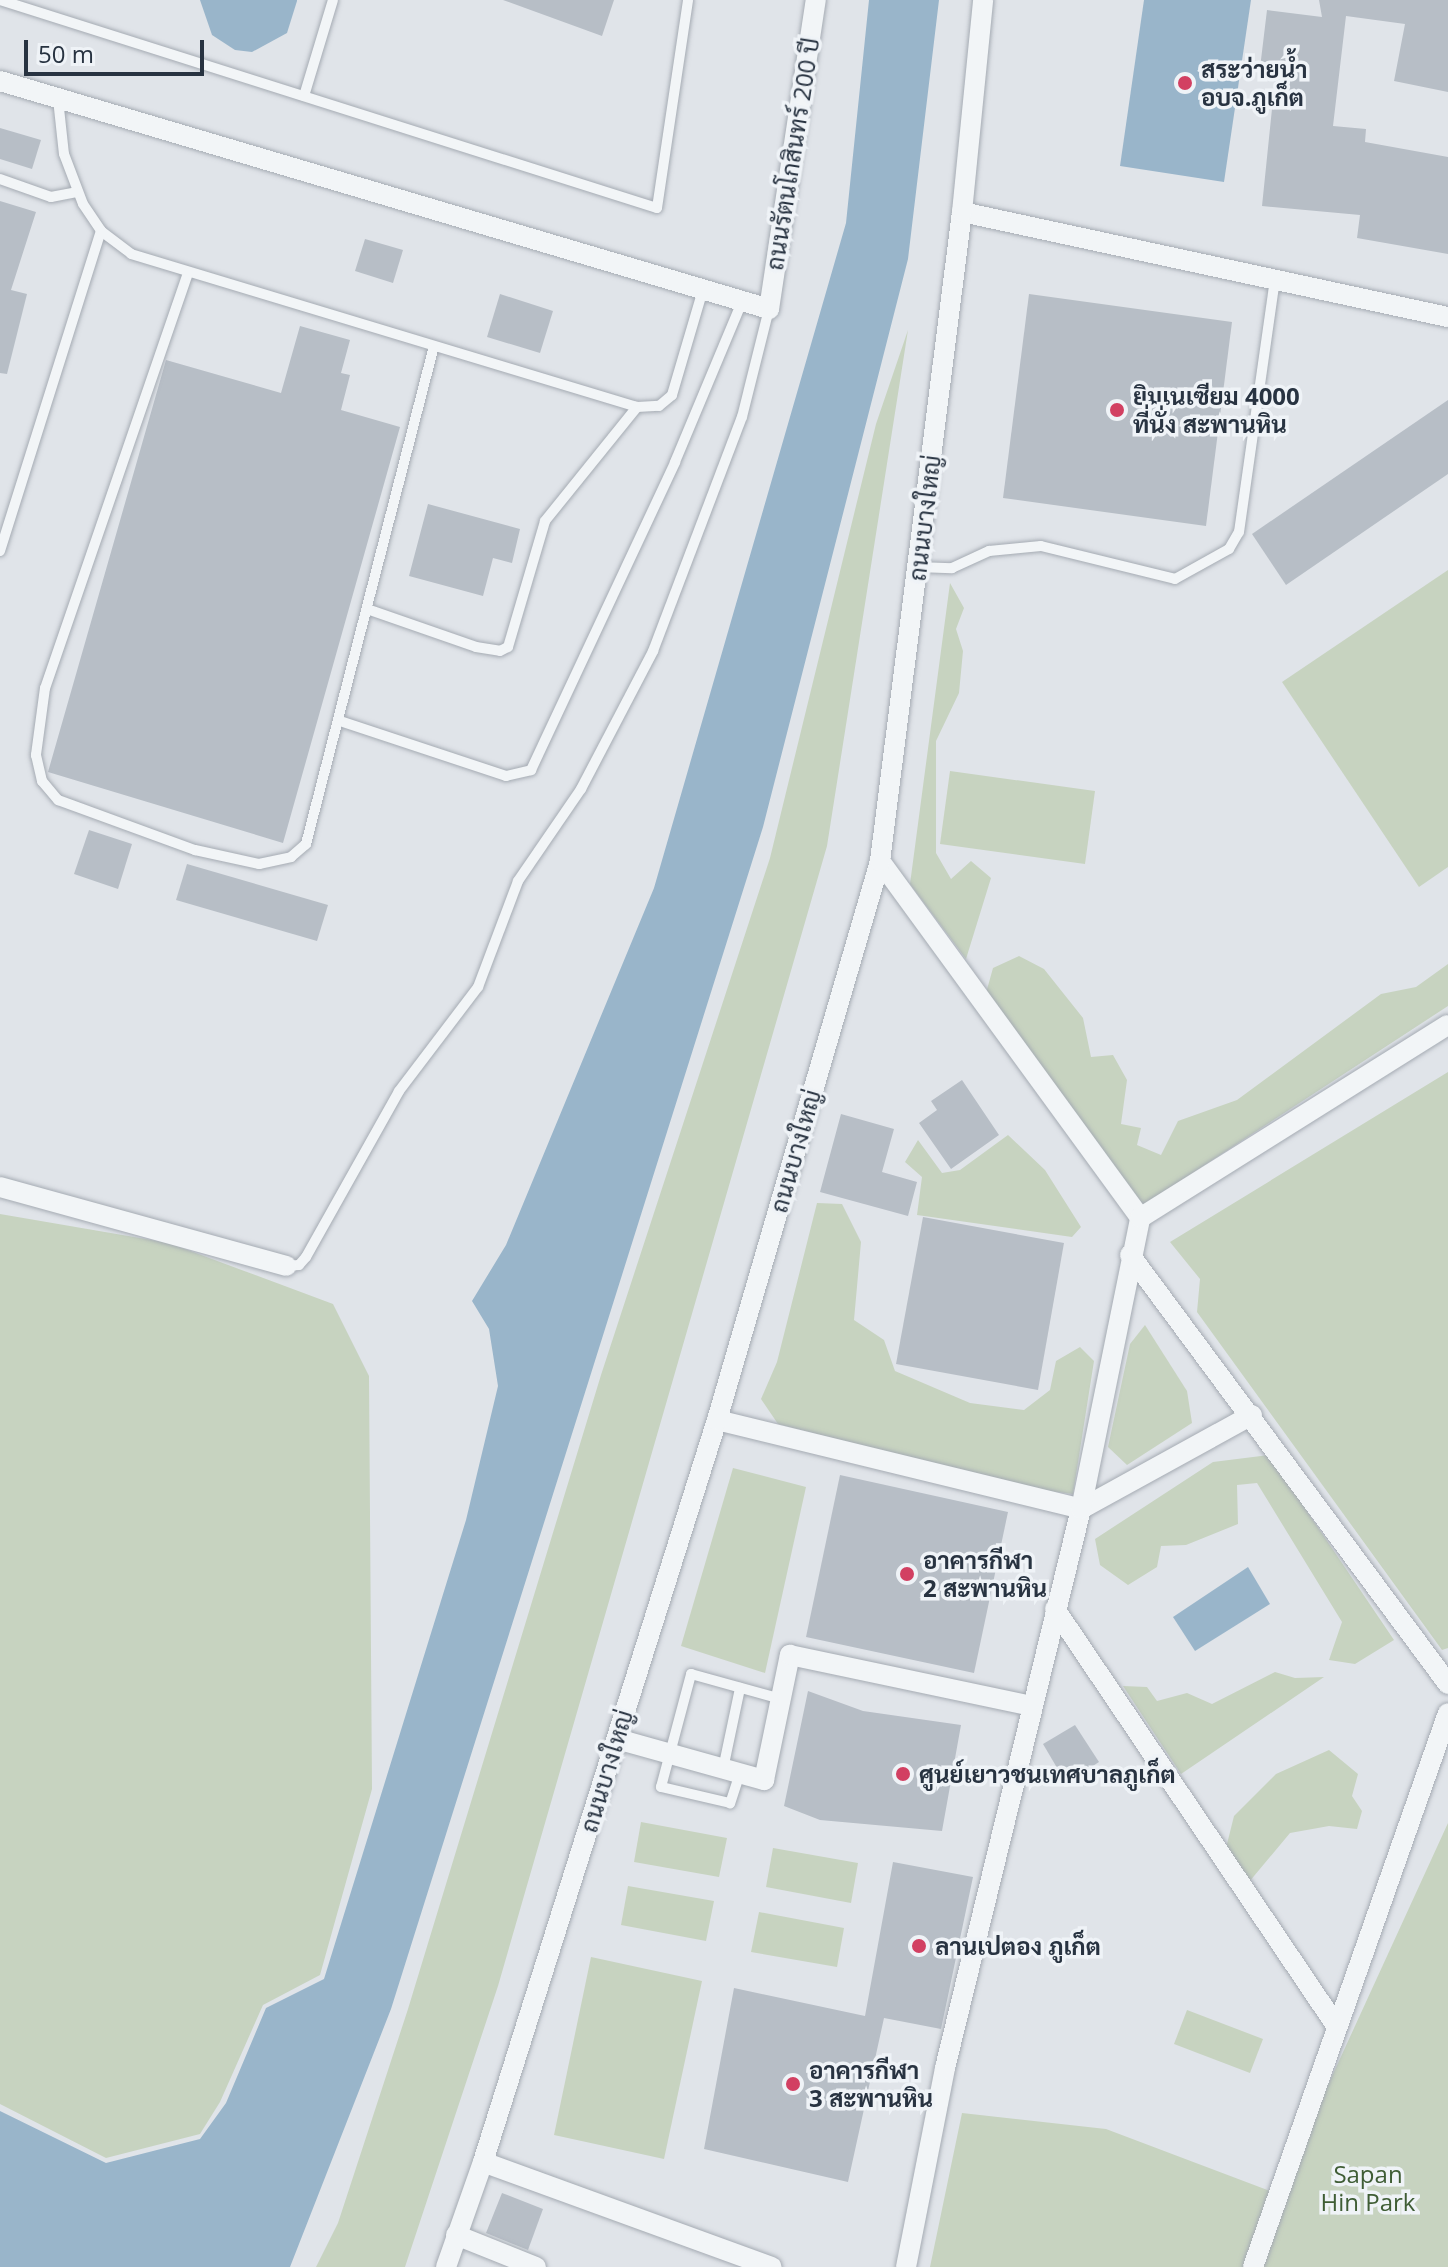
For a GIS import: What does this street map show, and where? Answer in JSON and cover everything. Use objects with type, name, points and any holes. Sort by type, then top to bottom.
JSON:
[{"type":"street","name":"ถนนรัตนโกสินทร์ 200 ปี","points":[[769,309],[816,0]]},
{"type":"street","name":"ถนนบางใหญ่","points":[[446,2267],[483,2162],[717,1420],[880,861],[962,212],[983,0]]},
{"type":"street","points":[[0,81],[769,309]]},
{"type":"street","points":[[962,212],[1448,317]]},
{"type":"street","points":[[880,861],[1140,1218]]},
{"type":"street","points":[[906,2267],[945,2068],[1081,1509],[1130,1255],[1140,1218],[1448,1025]]},
{"type":"street","points":[[0,1187],[286,1266]]},
{"type":"street","points":[[1130,1255],[1252,1415],[1448,1684]]},
{"type":"street","points":[[717,1420],[1081,1509],[1252,1415]]},
{"type":"street","points":[[1055,1609],[1335,2024]]},
{"type":"street","points":[[617,1739],[764,1780],[790,1655],[1032,1706]]},
{"type":"street","points":[[1253,2267],[1335,2024],[1448,1713]]},
{"type":"street","points":[[483,2162],[771,2267]]},
{"type":"street","points":[[456,2235],[536,2267]]},
{"type":"lane","points":[[0,0],[657,208],[688,0]]},
{"type":"lane","points":[[304,96],[333,0]]},
{"type":"lane","points":[[58,99],[64,154],[77,192],[101,231],[131,254],[637,407],[659,406],[672,395],[703,290]]},
{"type":"lane","points":[[0,179],[51,197],[77,192]]},
{"type":"lane","points":[[0,551],[101,231]]},
{"type":"lane","points":[[188,273],[45,688],[36,729],[39,773],[58,800],[195,850],[272,863],[291,857],[306,844],[434,346]]},
{"type":"lane","points":[[917,567],[952,568],[989,551],[1041,546],[1175,579],[1192,574],[1229,549],[1239,532],[1275,279]]},
{"type":"lane","points":[[340,721],[506,776],[531,770],[675,462],[742,302]]},
{"type":"lane","points":[[286,1266],[299,1265],[306,1257],[399,1091],[478,987],[518,881],[581,789],[653,651],[742,417],[769,309]]},
{"type":"lane","points":[[367,609],[476,647],[500,651],[508,647],[545,521],[637,407]]},
{"type":"lane","points":[[740,1688],[730,1803],[661,1787],[691,1674],[781,1699]]},
{"type":"green space","points":[[908,330],[827,846],[498,1986],[405,2267],[316,2267],[338,2223],[408,2009],[601,1375],[770,858],[876,424]]},
{"type":"green space","points":[[1448,570],[1448,867],[1419,887],[1282,682]]},
{"type":"green space","points":[[950,583],[964,608],[956,629],[963,651],[959,693],[936,741],[936,853],[951,879],[971,861],[991,878],[966,959],[910,884]]},
{"type":"green space","points":[[950,771],[1095,791],[1085,864],[940,844]]},
{"type":"green space","points":[[1019,956],[1044,969],[1083,1018],[1091,1057],[1113,1055],[1127,1080],[1121,1124],[1141,1128],[1137,1145],[1161,1155],[1178,1121],[1237,1100],[1381,994],[1416,987],[1448,964],[1448,1006],[1142,1206],[986,993],[993,968]]},
{"type":"green space","points":[[1448,1072],[1448,1648],[1442,1650],[1197,1312],[1200,1279],[1170,1242]]},
{"type":"green space","points":[[1008,1135],[1045,1170],[1081,1227],[1072,1237],[917,1215],[922,1177],[905,1162],[918,1140],[942,1173],[960,1170]]},
{"type":"green space","points":[[817,1203],[842,1204],[861,1242],[854,1320],[884,1340],[895,1371],[970,1403],[1024,1410],[1050,1390],[1056,1361],[1080,1347],[1094,1361],[1073,1494],[1026,1488],[778,1424],[761,1399],[777,1362]]},
{"type":"green space","points":[[0,1214],[169,1243],[333,1304],[369,1376],[372,1789],[320,1975],[263,2005],[220,2102],[200,2134],[106,2158],[0,2104]]},
{"type":"green space","points":[[1145,1325],[1187,1391],[1192,1423],[1127,1465],[1108,1447],[1130,1344]]},
{"type":"green space","points":[[1269,1455],[1394,1640],[1355,1664],[1329,1660],[1342,1622],[1257,1483],[1237,1485],[1238,1524],[1186,1545],[1161,1546],[1157,1567],[1128,1585],[1100,1565],[1095,1539],[1213,1462]]},
{"type":"green space","points":[[733,1468],[806,1487],[765,1673],[681,1646]]},
{"type":"green space","points":[[1275,1672],[1295,1678],[1324,1677],[1181,1774],[1123,1686],[1147,1687],[1157,1701],[1187,1693],[1212,1704]]},
{"type":"green space","points":[[1329,1750],[1358,1774],[1352,1796],[1362,1811],[1357,1829],[1329,1826],[1290,1833],[1249,1882],[1225,1852],[1234,1816],[1276,1774]]},
{"type":"green space","points":[[641,1822],[727,1838],[719,1877],[634,1862]]},
{"type":"green space","name":"Sapan Hin Park","points":[[1448,1823],[1448,2267],[930,2267],[962,2113],[1106,2129],[1278,2194]]},
{"type":"green space","points":[[773,1848],[858,1863],[851,1903],[766,1887]]},
{"type":"green space","points":[[628,1886],[714,1901],[706,1941],[621,1925]]},
{"type":"green space","points":[[759,1912],[844,1928],[837,1967],[751,1952]]},
{"type":"green space","points":[[591,1957],[702,1981],[664,2159],[554,2135]]},
{"type":"green space","points":[[1187,2010],[1263,2039],[1250,2073],[1174,2044]]},
{"type":"water","points":[[200,0],[297,1],[287,33],[252,52],[235,50],[212,35]]},
{"type":"water","points":[[869,0],[939,0],[908,259],[763,827],[391,2009],[290,2267],[0,2267],[0,2111],[106,2163],[200,2139],[226,2103],[266,2008],[324,1979],[466,1520],[498,1386],[489,1329],[472,1301],[506,1245],[654,888],[846,223]]},
{"type":"water","name":"สระว่ายน้ำ อบจ.ภูเก็ต","points":[[1144,0],[1251,0],[1224,182],[1120,166]]},
{"type":"water","points":[[1248,1567],[1270,1604],[1195,1651],[1173,1617]]},
{"type":"building","points":[[503,0],[614,0],[602,36]]},
{"type":"building","points":[[1319,0],[1448,0],[1448,92],[1394,81],[1405,24],[1346,16],[1333,126],[1366,129],[1365,142],[1448,157],[1448,254],[1357,238],[1360,215],[1262,206],[1276,70],[1260,68],[1267,10],[1322,17]]},
{"type":"building","points":[[0,128],[41,140],[32,169],[0,159]]},
{"type":"building","points":[[0,201],[36,212],[11,290],[27,294],[7,374],[0,373]]},
{"type":"building","points":[[365,239],[403,250],[393,283],[355,271]]},
{"type":"building","points":[[500,294],[553,311],[540,353],[487,337]]},
{"type":"building","name":"ยิมเนเซียม 4000 ที่นั่ง สะพานหิน","points":[[1029,294],[1232,322],[1206,526],[1003,498]]},
{"type":"building","points":[[300,326],[350,340],[341,373],[350,375],[341,410],[400,427],[283,843],[48,772],[166,360],[281,393]]},
{"type":"building","points":[[1448,400],[1448,474],[1286,585],[1252,534]]},
{"type":"building","points":[[428,504],[520,529],[512,563],[493,558],[483,596],[409,576]]},
{"type":"building","points":[[89,830],[132,844],[118,889],[74,874]]},
{"type":"building","points":[[187,864],[328,905],[317,941],[176,900]]},
{"type":"building","points":[[962,1080],[999,1135],[951,1169],[919,1123],[937,1110],[931,1101]]},
{"type":"building","points":[[841,1114],[894,1129],[882,1172],[917,1182],[908,1216],[820,1192]]},
{"type":"building","points":[[923,1217],[1064,1243],[1038,1390],[896,1364]]},
{"type":"building","name":"อาคารกีฬา 2 สะพานหิน","points":[[840,1475],[1008,1512],[974,1673],[806,1637]]},
{"type":"building","points":[[808,1691],[863,1711],[961,1725],[942,1831],[820,1820],[784,1806]]},
{"type":"building","points":[[1075,1725],[1099,1762],[1066,1783],[1043,1744]]},
{"type":"building","name":"อาคารกีฬา 3 สะพานหิน","points":[[893,1862],[973,1877],[941,2029],[884,2018],[848,2182],[704,2149],[734,1988],[865,2016]]},
{"type":"building","points":[[502,2193],[543,2209],[528,2250],[486,2233]]},
{"type":"place","name":"สระว่ายน้ำ อบจ.ภูเก็ต","points":[[1185,83]]},
{"type":"place","name":"ยิมเนเซียม 4000 ที่นั่ง สะพานหิน","points":[[1117,410]]},
{"type":"place","name":"อาคารกีฬา 2 สะพานหิน","points":[[907,1574]]},
{"type":"place","name":"ศูนย์เยาวชนเทศบาลภูเก็ต","points":[[903,1774]]},
{"type":"place","name":"ลานเปตอง ภูเก็ต","points":[[919,1946]]},
{"type":"place","name":"อาคารกีฬา 3 สะพานหิน","points":[[793,2084]]}]
